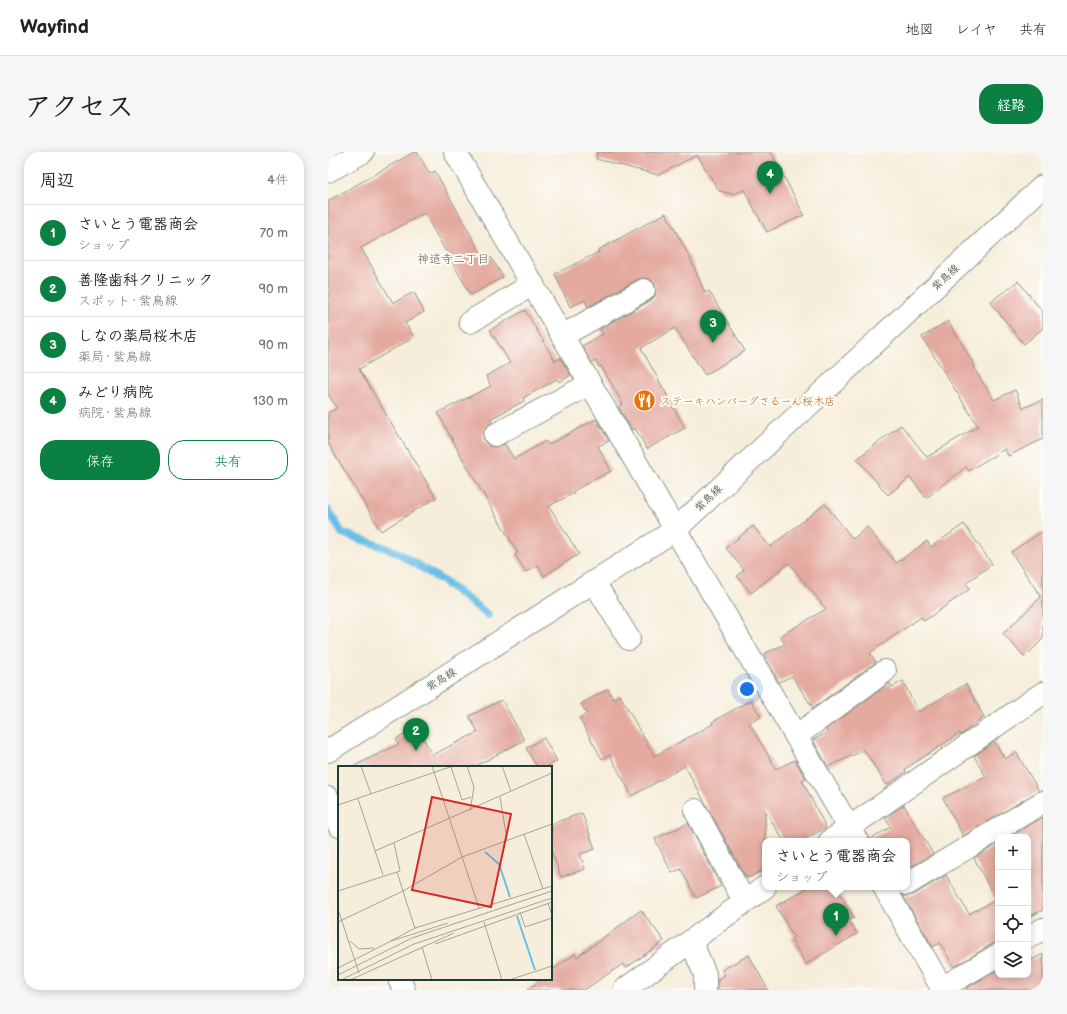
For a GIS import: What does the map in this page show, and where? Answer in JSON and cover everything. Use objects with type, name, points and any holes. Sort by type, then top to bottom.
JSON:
[{"type":"street","points":[[328,171],[363,152]]},
{"type":"street","points":[[455,152],[854,834]]},
{"type":"street","name":"紫鳥線","points":[[328,751],[675,530],[1043,186]]},
{"type":"street","points":[[470,322],[533,284]]},
{"type":"street","points":[[562,336],[644,290]]},
{"type":"street","points":[[495,435],[590,384]]},
{"type":"street","points":[[594,582],[629,639]]},
{"type":"street","points":[[796,736],[885,671]]},
{"type":"street","points":[[840,838],[854,834],[1043,692]]},
{"type":"street","points":[[328,798],[338,823]]},
{"type":"street","points":[[910,880],[1043,802]]},
{"type":"street","points":[[695,810],[744,902]]},
{"type":"street","points":[[624,990],[762,889]]},
{"type":"street","points":[[897,890],[943,989],[995,957]]},
{"type":"street","points":[[1031,935],[1043,928]]},
{"type":"street","points":[[691,941],[705,974],[705,990]]},
{"type":"street","points":[[399,980],[404,990]]},
{"type":"building","points":[[414,152],[417,152],[430,174],[435,171],[485,260],[491,257],[503,277],[471,295],[424,213],[361,248],[393,303],[414,292],[424,312],[405,323],[414,337],[359,369],[436,498],[381,531],[328,443],[328,413],[337,408],[328,394],[328,201]]},
{"type":"building","points":[[597,152],[771,152],[804,215],[767,232],[744,190],[733,194],[719,191],[697,155],[658,175],[596,159]]},
{"type":"building","points":[[666,213],[690,258],[705,293],[709,291],[745,351],[705,375],[675,328],[641,348],[685,428],[647,449],[635,428],[632,430],[618,407],[623,404],[601,366],[599,367],[596,361],[592,363],[582,346],[603,334],[600,329],[650,301],[655,296],[655,284],[650,279],[638,279],[588,307],[585,300],[570,307],[555,274],[599,252],[598,250]]},
{"type":"building","points":[[1018,281],[1043,312],[1043,328],[1024,344],[990,302]]},
{"type":"building","points":[[525,310],[555,361],[560,358],[571,375],[559,382],[557,379],[523,398],[524,401],[490,419],[492,422],[485,428],[483,434],[484,441],[489,446],[494,447],[505,444],[514,459],[546,441],[548,445],[596,419],[609,441],[598,446],[611,471],[573,491],[574,493],[549,506],[579,554],[544,576],[538,565],[526,572],[515,555],[518,553],[461,456],[438,413],[491,386],[486,376],[510,363],[490,330]]},
{"type":"building","points":[[948,321],[975,366],[973,367],[994,400],[1015,390],[1023,408],[1043,400],[1043,439],[1008,456],[1005,449],[968,471],[966,467],[926,498],[910,477],[888,495],[857,459],[901,425],[927,457],[978,426],[922,337]]},
{"type":"building","points":[[825,504],[853,539],[867,527],[896,563],[927,541],[931,547],[964,524],[992,564],[966,583],[970,589],[924,621],[921,617],[870,653],[876,662],[813,708],[792,676],[779,682],[764,654],[785,644],[780,636],[826,609],[789,563],[751,593],[737,576],[744,570],[726,548],[753,526],[770,547]]},
{"type":"building","points":[[1043,531],[1043,639],[1025,657],[1003,634],[1041,597],[1011,552]]},
{"type":"building","points":[[903,681],[918,712],[966,684],[984,717],[961,735],[960,733],[905,769],[906,772],[887,785],[864,750],[828,767],[813,740],[828,732],[826,729],[890,683],[892,687]]},
{"type":"building","points":[[608,689],[613,699],[620,695],[654,756],[713,724],[712,722],[751,700],[761,717],[749,723],[776,769],[795,760],[806,778],[802,780],[826,828],[806,838],[782,838],[765,811],[765,838],[762,838],[762,871],[748,878],[744,874],[685,766],[632,796],[610,755],[602,759],[579,718],[587,714],[581,704]]},
{"type":"building","points":[[502,700],[524,740],[476,766],[354,766],[399,744],[396,739],[418,728],[432,755],[478,732],[469,716]]},
{"type":"building","points":[[544,738],[557,761],[549,766],[536,766],[526,748]]},
{"type":"building","points":[[994,742],[1005,759],[1016,752],[1039,791],[963,836],[943,798],[986,777],[974,756]]},
{"type":"building","points":[[904,805],[933,854],[910,867],[910,838],[872,838],[891,827],[885,818]]},
{"type":"building","points":[[582,813],[595,849],[580,854],[585,869],[561,877],[552,853],[552,824]]},
{"type":"building","points":[[1043,817],[1043,910],[1031,916],[1031,834],[1014,834]]},
{"type":"building","points":[[688,823],[721,886],[696,898],[681,869],[672,873],[655,839]]},
{"type":"building","points":[[995,846],[995,898],[974,858]]},
{"type":"building","points":[[946,875],[969,914],[995,901],[995,944],[954,967],[940,943],[933,947],[903,896],[913,895]]},
{"type":"building","points":[[804,890],[838,890],[854,918],[849,920],[857,934],[806,964],[791,939],[794,937],[776,906]]},
{"type":"building","points":[[641,910],[664,941],[626,968],[623,964],[584,990],[527,990],[541,980],[552,980],[552,970],[575,954],[577,957]]},
{"type":"building","points":[[1043,954],[1043,985],[1035,990],[967,990],[966,988],[995,972],[995,978],[1031,978],[1031,958],[1032,960]]},
{"type":"building","points":[[749,955],[768,990],[718,990],[718,979],[725,975],[722,970]]},
{"type":"waterway","points":[[328,510],[342,533],[395,551],[443,581],[488,615]]},
{"type":"place","name":"みどり病院","points":[[770,194]]},
{"type":"place","name":"しなの薬局桜木店","points":[[713,343]]},
{"type":"place","name":"ステーキハンバーグさるーん桜木店","points":[[645,401]]},
{"type":"place","name":"善隆歯科クリニック","points":[[416,751]]},
{"type":"place","name":"さいとう電器商会","points":[[836,936]]},
{"type":"district","name":"神道寺二丁目","points":[[453,259]]}]
